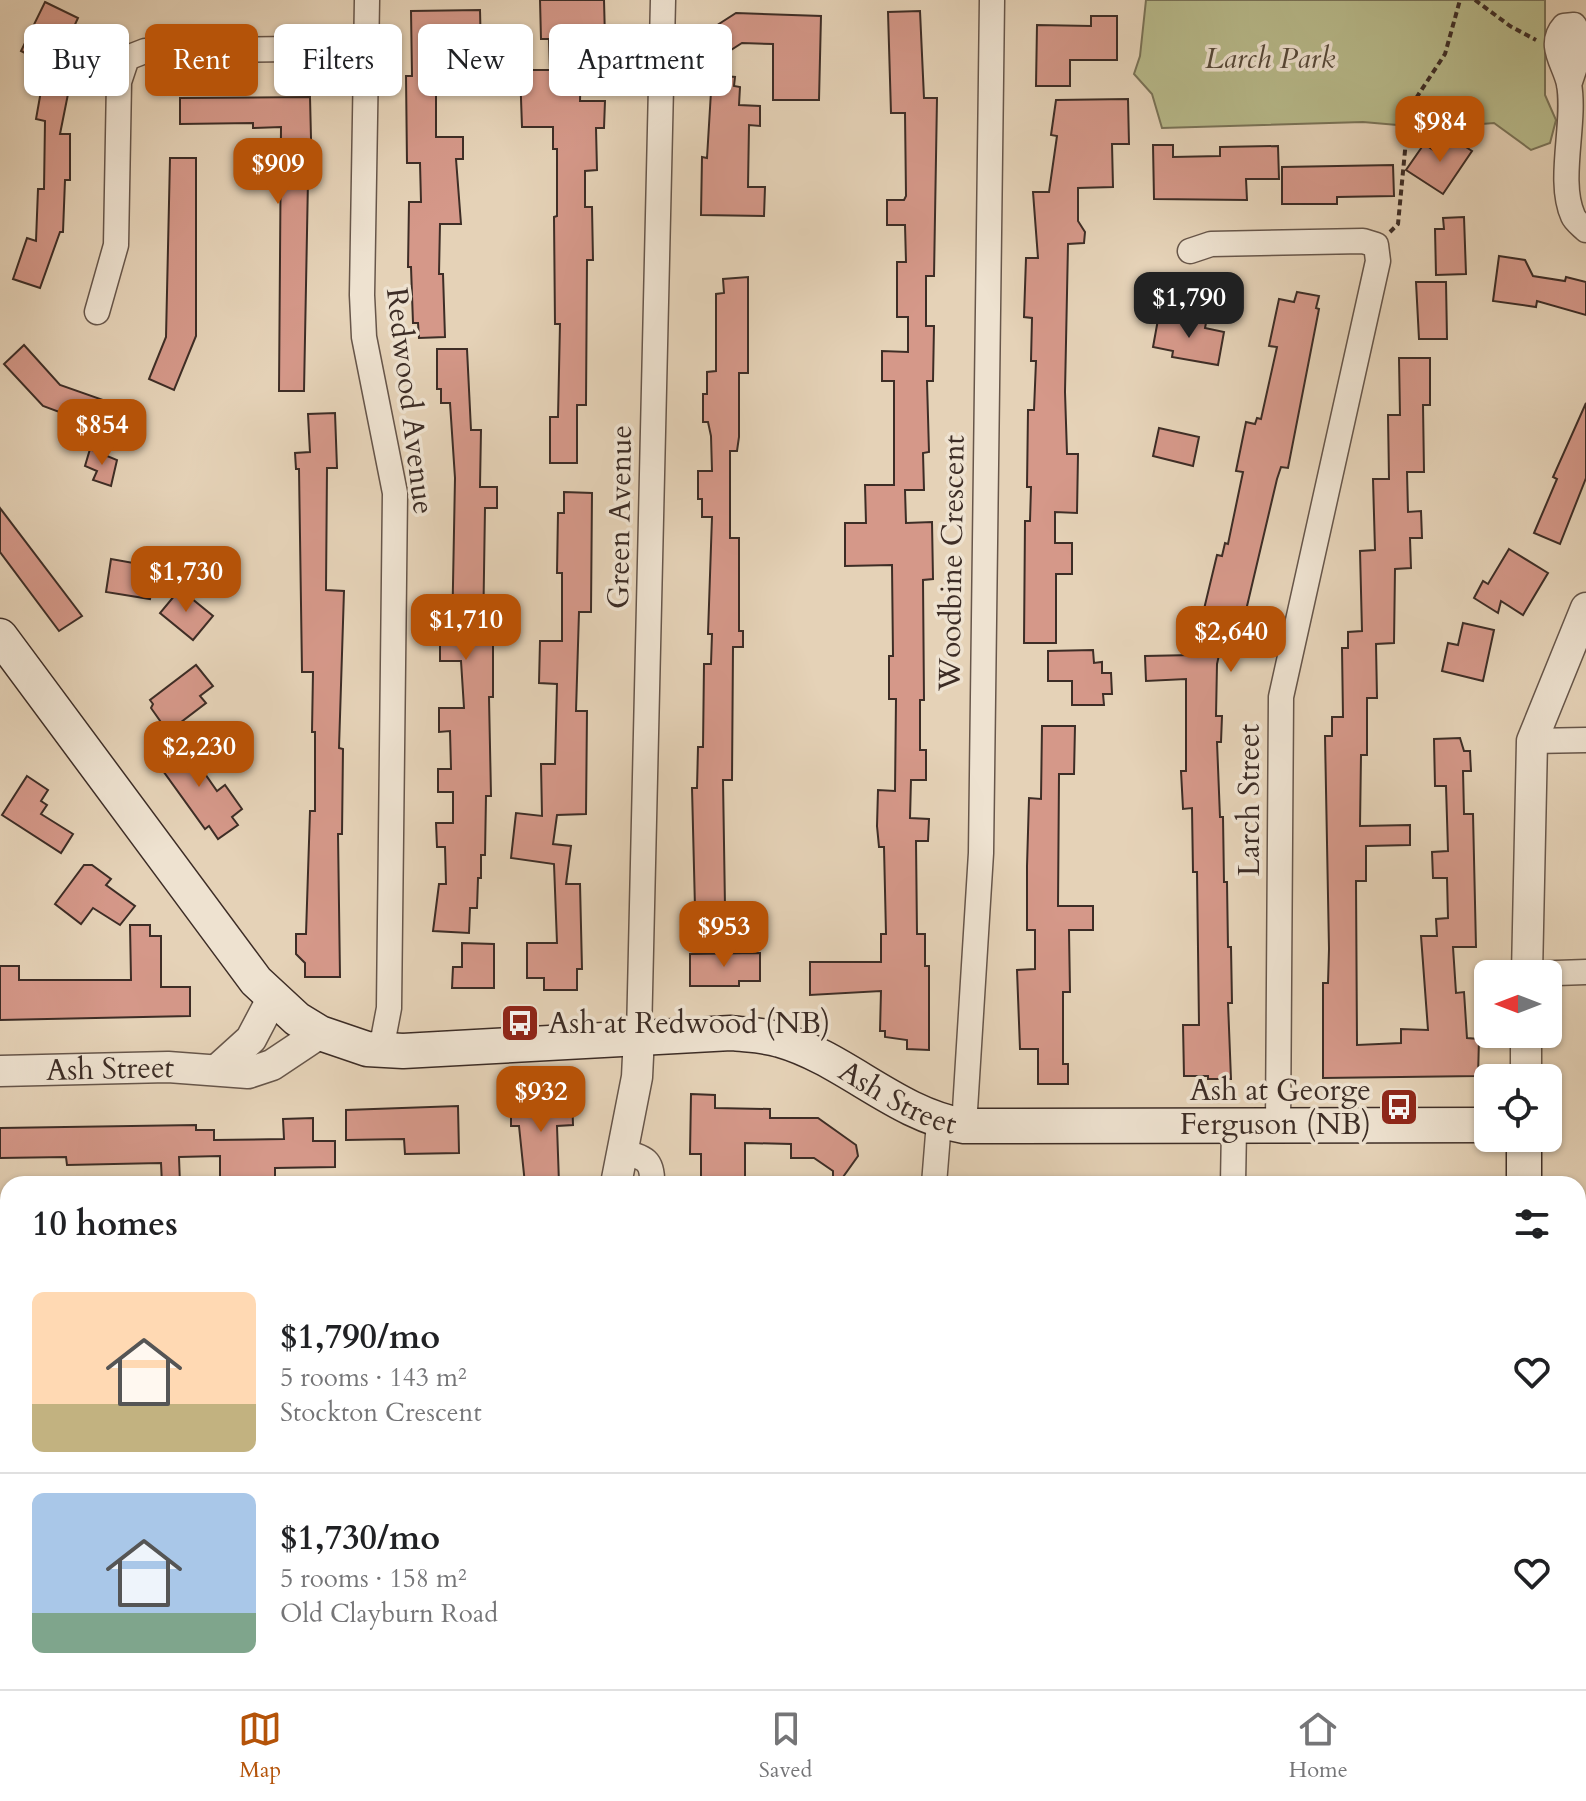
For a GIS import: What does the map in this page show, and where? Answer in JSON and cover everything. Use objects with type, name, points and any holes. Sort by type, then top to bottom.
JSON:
[{"type":"main road","points":[[0,636],[296,1017]]},
{"type":"main road","name":"Ash Street","points":[[296,1017],[348,1044],[381,1050],[731,1033],[781,1040],[952,1124],[1474,1125]]},
{"type":"main road","points":[[1524,1152],[1524,1176]]},
{"type":"street","name":"Redwood Avenue","points":[[367,0],[367,24]]},
{"type":"street","name":"Green Avenue","points":[[639,1036],[663,0]]},
{"type":"street","name":"Woodbine Crescent","points":[[936,1176],[952,1124],[981,853],[992,0]]},
{"type":"street","points":[[97,312],[116,245],[119,82],[127,58],[145,51],[274,49]]},
{"type":"street","points":[[1557,50],[1569,85],[1569,197],[1574,218],[1586,230]]},
{"type":"street","name":"Redwood Avenue","points":[[366,96],[364,337],[395,493],[389,1008],[381,1050]]},
{"type":"street","points":[[1190,251],[1211,244],[1363,241],[1376,245]]},
{"type":"street","name":"Larch Street","points":[[1278,1127],[1281,697],[1378,261],[1376,245]]},
{"type":"street","points":[[1527,960],[1532,741],[1586,608]]},
{"type":"street","points":[[1532,741],[1586,740]]},
{"type":"street","points":[[1562,973],[1586,972]]},
{"type":"street","points":[[219,1068],[251,1039],[296,1017]]},
{"type":"street","name":"Ash Street","points":[[0,1071],[219,1068],[248,1073],[272,1065],[296,1017]]},
{"type":"street","points":[[618,1176],[637,1077],[639,1036]]},
{"type":"street","points":[[1233,1176],[1234,1127]]},
{"type":"street","points":[[622,1152],[648,1159],[653,1166],[652,1176]]},
{"type":"path","points":[[1376,245],[1398,224],[1409,109],[1445,54],[1460,0]]},
{"type":"path","points":[[1475,0],[1510,26],[1557,50]]},
{"type":"green space","name":"Larch Park","points":[[1146,0],[1545,0],[1545,95],[1556,120],[1550,143],[1531,150],[1494,123],[1432,128],[1363,122],[1162,128],[1152,94],[1134,74],[1140,56]]},
{"type":"building","points":[[540,0],[604,0],[605,24],[549,24],[549,39],[541,39]]},
{"type":"building","points":[[45,2],[78,18],[75,24],[34,24]]},
{"type":"building","points":[[480,10],[480,24],[418,24],[418,96],[436,96],[436,137],[463,137],[463,159],[456,159],[461,224],[440,224],[439,274],[443,274],[445,337],[419,338],[418,323],[413,323],[411,267],[408,267],[409,202],[421,202],[420,163],[407,163],[406,76],[412,76],[411,11]]},
{"type":"building","points":[[920,11],[924,98],[937,98],[934,276],[926,276],[926,326],[934,326],[933,381],[927,381],[929,452],[923,453],[924,490],[905,490],[906,523],[932,522],[933,579],[923,580],[924,700],[920,700],[920,750],[926,750],[926,780],[911,780],[910,818],[929,819],[928,841],[916,841],[917,934],[925,934],[925,966],[929,966],[929,1050],[907,1049],[907,1040],[885,1037],[885,1031],[880,1031],[881,991],[810,995],[810,962],[881,962],[881,934],[886,934],[884,847],[879,847],[877,826],[878,790],[895,791],[896,699],[889,699],[889,656],[893,656],[892,565],[845,566],[845,523],[866,523],[865,485],[894,485],[894,381],[882,381],[882,351],[908,352],[908,317],[897,317],[897,262],[906,262],[905,225],[887,225],[887,200],[904,200],[906,196],[905,113],[891,113],[888,12]]},
{"type":"building","points":[[736,13],[821,16],[819,100],[773,100],[773,44],[742,43],[732,49],[732,24],[719,24]]},
{"type":"building","points":[[1091,16],[1117,16],[1117,60],[1070,60],[1070,86],[1036,86],[1037,25],[1091,26]]},
{"type":"building","points":[[533,70],[549,70],[549,96],[580,96],[580,101],[605,101],[604,128],[596,128],[597,170],[585,171],[585,207],[592,207],[593,260],[587,260],[586,405],[577,405],[577,463],[550,463],[550,417],[558,417],[560,324],[555,324],[554,217],[557,216],[557,149],[553,149],[553,127],[522,127],[521,96],[533,96]]},
{"type":"building","points":[[732,77],[735,77],[734,86],[740,87],[739,105],[760,106],[760,126],[749,125],[748,187],[765,187],[764,216],[701,215],[702,157],[707,158],[711,96],[732,96]]},
{"type":"building","points":[[40,96],[68,96],[60,134],[70,134],[70,180],[65,180],[63,232],[60,232],[40,288],[13,279],[27,238],[36,241],[38,189],[44,189],[45,121],[36,119]]},
{"type":"building","points":[[310,97],[312,180],[308,180],[304,391],[279,391],[281,127],[253,128],[253,123],[180,124],[180,98]]},
{"type":"building","points":[[1128,99],[1129,144],[1112,144],[1113,187],[1078,188],[1078,221],[1085,232],[1084,243],[1068,244],[1067,454],[1078,454],[1077,513],[1055,512],[1055,543],[1072,543],[1072,574],[1056,574],[1056,643],[1024,643],[1025,521],[1030,521],[1031,487],[1027,487],[1028,410],[1034,410],[1036,361],[1031,361],[1032,318],[1024,317],[1026,258],[1038,258],[1033,192],[1049,192],[1057,136],[1051,135],[1056,100]]},
{"type":"building","points":[[1449,136],[1472,151],[1443,194],[1406,170],[1424,144],[1438,153]]},
{"type":"building","points":[[1153,145],[1173,145],[1173,157],[1220,156],[1220,147],[1278,146],[1279,179],[1246,179],[1247,200],[1154,199]]},
{"type":"building","points":[[170,158],[196,158],[196,336],[174,390],[149,379],[166,337]]},
{"type":"building","points":[[1393,165],[1394,196],[1337,197],[1337,204],[1282,204],[1282,167]]},
{"type":"building","points":[[1464,217],[1466,274],[1436,275],[1435,229],[1444,229],[1443,218]]},
{"type":"building","points":[[1499,256],[1525,260],[1533,276],[1565,281],[1566,277],[1586,282],[1586,315],[1537,301],[1536,307],[1493,301]]},
{"type":"building","points":[[748,277],[748,373],[739,373],[739,437],[737,451],[730,451],[730,538],[739,538],[739,631],[743,631],[743,647],[733,647],[732,780],[723,780],[725,907],[695,908],[692,788],[697,788],[698,747],[703,747],[704,664],[711,664],[712,634],[708,634],[712,517],[702,517],[702,499],[698,499],[698,471],[712,471],[711,436],[708,422],[703,422],[703,394],[707,394],[707,372],[716,371],[716,294],[724,293],[723,279]]},
{"type":"building","points":[[1416,282],[1446,282],[1447,339],[1419,339]]},
{"type":"building","points":[[1297,292],[1319,296],[1316,308],[1319,309],[1288,468],[1281,467],[1277,479],[1239,640],[1223,637],[1217,664],[1216,716],[1222,716],[1221,742],[1217,742],[1220,817],[1223,817],[1224,882],[1227,882],[1228,947],[1231,947],[1232,1003],[1228,1003],[1231,1079],[1184,1076],[1183,1025],[1199,1025],[1197,872],[1193,872],[1192,808],[1183,809],[1181,771],[1186,771],[1186,679],[1146,681],[1145,656],[1193,655],[1217,555],[1222,556],[1225,543],[1228,544],[1243,472],[1236,471],[1246,422],[1255,424],[1257,418],[1261,419],[1277,347],[1269,346],[1279,299],[1294,302]]},
{"type":"building","points":[[1159,314],[1206,323],[1205,328],[1224,332],[1218,365],[1172,357],[1173,351],[1153,347]]},
{"type":"building","points":[[24,345],[60,385],[106,401],[97,426],[43,406],[4,364]]},
{"type":"building","points":[[437,349],[467,349],[471,430],[481,430],[480,487],[497,487],[497,508],[485,508],[483,637],[493,637],[493,697],[489,697],[491,796],[486,796],[485,855],[481,855],[477,908],[470,908],[469,933],[433,931],[439,884],[446,884],[445,847],[437,847],[436,823],[453,823],[453,792],[438,792],[438,769],[451,769],[450,731],[439,732],[439,708],[464,708],[461,661],[440,661],[440,637],[452,637],[455,478],[450,403],[441,403],[441,389],[437,389]]},
{"type":"building","points":[[1399,358],[1430,358],[1430,405],[1423,405],[1424,472],[1407,472],[1408,512],[1421,511],[1422,538],[1410,538],[1411,568],[1395,569],[1394,643],[1376,644],[1377,698],[1367,698],[1367,755],[1361,755],[1360,826],[1410,825],[1410,845],[1366,846],[1366,881],[1356,881],[1357,1045],[1401,1043],[1401,1029],[1428,1030],[1421,936],[1437,936],[1436,919],[1448,918],[1447,878],[1433,878],[1432,852],[1448,851],[1446,786],[1435,786],[1434,739],[1460,738],[1464,751],[1470,751],[1471,771],[1463,771],[1464,814],[1473,814],[1476,947],[1453,947],[1456,993],[1464,992],[1467,1038],[1474,1039],[1474,1048],[1479,1048],[1478,1064],[1474,1064],[1474,1076],[1323,1078],[1323,983],[1328,983],[1329,949],[1325,736],[1332,736],[1332,717],[1343,717],[1342,648],[1348,648],[1348,632],[1362,631],[1360,551],[1375,550],[1373,479],[1389,479],[1388,415],[1400,415]]},
{"type":"building","points":[[1586,403],[1586,478],[1560,544],[1534,533],[1557,479],[1553,477]]},
{"type":"building","points":[[335,413],[337,468],[327,468],[326,590],[344,591],[339,748],[343,749],[342,834],[338,834],[340,977],[305,977],[305,963],[296,954],[296,934],[306,934],[310,811],[315,811],[315,732],[312,732],[313,672],[302,672],[299,469],[296,469],[295,453],[310,452],[308,414]]},
{"type":"building","points":[[1159,428],[1199,437],[1193,466],[1153,456]]},
{"type":"building","points":[[90,449],[117,460],[111,486],[93,480],[97,471],[85,466]]},
{"type":"building","points":[[564,492],[592,493],[591,612],[579,612],[576,711],[587,711],[586,814],[557,815],[553,844],[571,846],[566,884],[580,884],[582,969],[577,969],[577,990],[544,990],[544,978],[527,978],[527,943],[557,943],[554,864],[511,858],[516,813],[542,816],[541,764],[555,764],[557,684],[539,683],[540,641],[562,641],[562,573],[557,573],[558,513],[564,513]]},
{"type":"building","points":[[0,508],[82,616],[59,631],[0,552]]},
{"type":"building","points":[[1509,549],[1548,573],[1523,615],[1501,601],[1498,613],[1474,598],[1483,581],[1488,584]]},
{"type":"building","points":[[111,559],[156,567],[150,599],[106,592]]},
{"type":"building","points":[[180,589],[213,616],[193,640],[160,613]]},
{"type":"building","points":[[1463,623],[1494,630],[1483,681],[1442,671],[1448,643],[1458,645]]},
{"type":"building","points":[[1093,650],[1094,663],[1102,662],[1102,673],[1111,673],[1112,694],[1103,694],[1104,705],[1072,705],[1072,681],[1048,681],[1048,651]]},
{"type":"building","points":[[196,665],[213,686],[200,696],[206,703],[168,732],[151,708],[153,704],[150,700]]},
{"type":"building","points":[[1042,726],[1075,726],[1074,774],[1059,774],[1058,906],[1093,906],[1093,930],[1069,930],[1070,992],[1063,992],[1063,1064],[1068,1064],[1068,1084],[1038,1084],[1038,1049],[1020,1049],[1017,970],[1035,969],[1035,930],[1027,930],[1027,866],[1029,798],[1041,799]]},
{"type":"building","points":[[180,738],[217,791],[225,785],[242,809],[232,817],[238,825],[218,839],[209,826],[205,829],[153,757]]},
{"type":"building","points":[[27,776],[48,790],[41,801],[47,805],[41,814],[73,834],[61,853],[2,815]]},
{"type":"building","points":[[84,865],[92,865],[111,879],[106,885],[135,906],[120,925],[93,908],[81,924],[55,904]]},
{"type":"building","points":[[130,925],[150,925],[150,936],[161,936],[161,987],[190,987],[190,1016],[0,1020],[0,966],[19,966],[19,980],[131,980]]},
{"type":"building","points":[[462,943],[494,944],[494,988],[452,988],[453,967],[462,967]]},
{"type":"building","points":[[760,953],[760,981],[739,981],[739,986],[690,986],[690,954]]},
{"type":"building","points":[[691,1094],[715,1095],[715,1108],[770,1109],[770,1118],[818,1118],[856,1145],[858,1156],[844,1176],[833,1176],[833,1171],[814,1158],[791,1158],[791,1144],[745,1143],[745,1176],[701,1176],[701,1154],[690,1154]]},
{"type":"building","points":[[572,1096],[573,1125],[557,1126],[559,1176],[524,1176],[519,1126],[511,1126],[511,1097]]},
{"type":"building","points":[[458,1106],[459,1153],[405,1154],[404,1139],[346,1140],[346,1110]]},
{"type":"building","points":[[313,1118],[313,1141],[335,1141],[335,1167],[275,1168],[275,1176],[220,1176],[220,1156],[179,1157],[180,1176],[162,1176],[161,1163],[67,1165],[66,1157],[0,1158],[0,1128],[196,1125],[196,1130],[214,1130],[214,1140],[284,1139],[283,1119]]},
{"type":"place","name":"Ash at Redwood (NB)","points":[[520,1023]]},
{"type":"place","name":"Ash at George Ferguson (NB)","points":[[1399,1107]]}]
